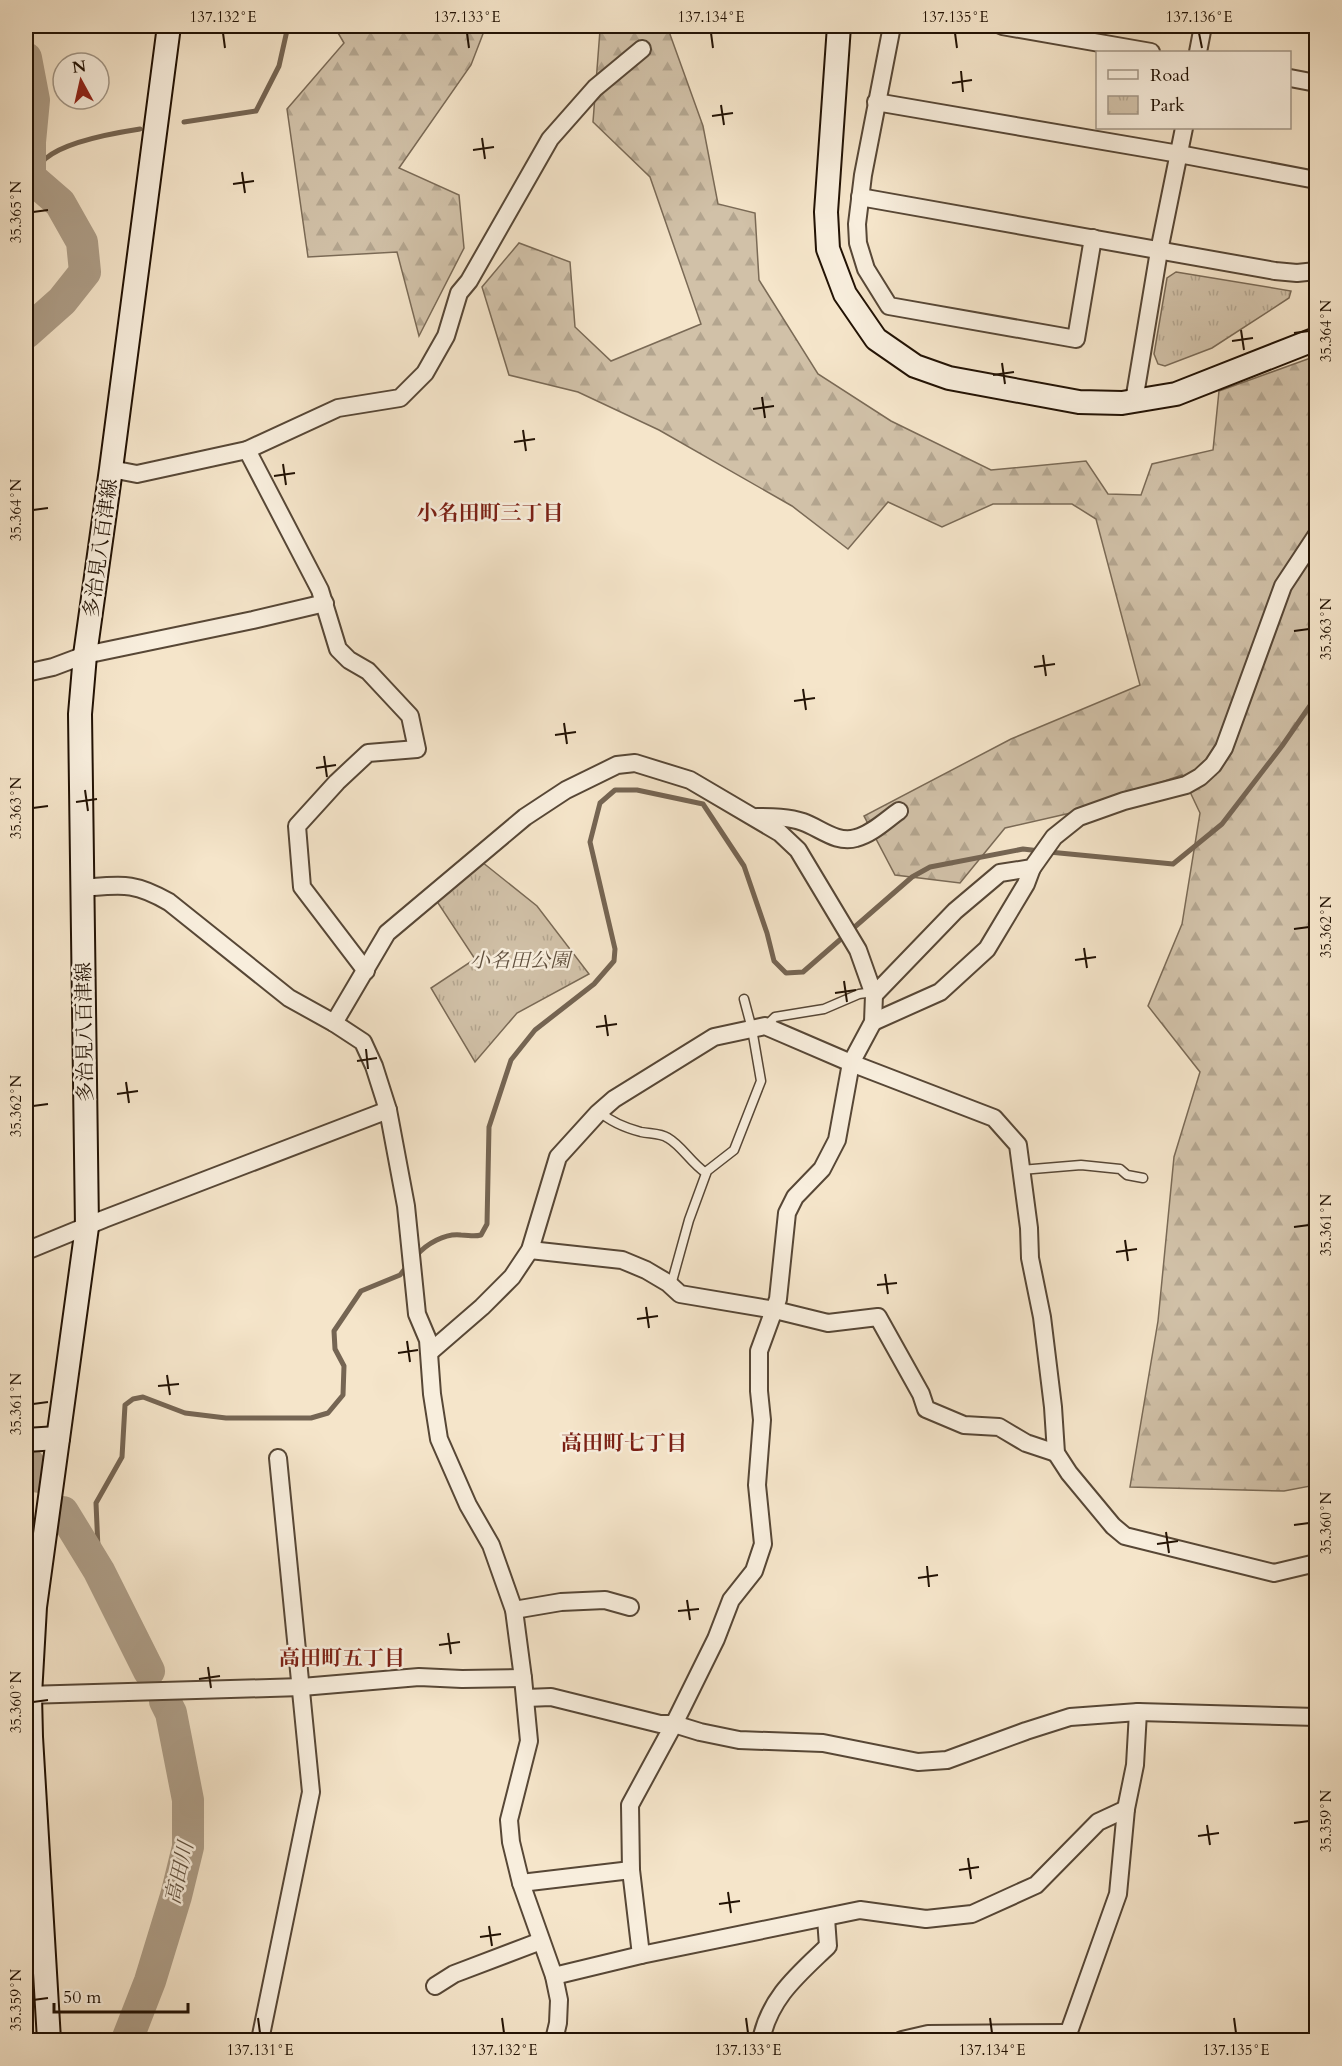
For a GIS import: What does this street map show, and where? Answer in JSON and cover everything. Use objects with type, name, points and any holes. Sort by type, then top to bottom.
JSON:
[{"type":"main road","name":"多治見八百津線","points":[[49,2040],[28,1695],[35,1607],[87,1227],[80,714],[85,655],[169,26]]},
{"type":"main road","points":[[839,26],[826,212],[828,249],[845,294],[876,339],[915,366],[949,378],[1079,402],[1122,403],[1176,394],[1317,339]]},
{"type":"main road","points":[[26,1440],[58,1438]]},
{"type":"street","points":[[892,26],[876,102],[857,224],[858,243],[866,269],[889,306],[1076,339],[1093,238]]},
{"type":"street","points":[[1002,26],[1145,51]]},
{"type":"street","points":[[1198,51],[1203,26]]},
{"type":"street","points":[[111,469],[137,474],[247,450],[338,408],[400,398],[425,373],[446,336],[459,293],[469,281],[550,139],[595,88],[642,49]]},
{"type":"street","points":[[1291,78],[1317,83]]},
{"type":"street","points":[[876,102],[1317,180]]},
{"type":"street","points":[[1134,401],[1159,250],[1184,129]]},
{"type":"street","points":[[860,197],[1275,271],[1297,273],[1317,271]]},
{"type":"street","points":[[247,450],[320,590],[338,649],[349,660],[368,671],[410,716],[417,749],[368,753],[337,782],[297,826],[302,887],[366,971]]},
{"type":"street","points":[[873,1022],[940,992],[987,949],[1026,884],[1034,865],[1052,841],[1078,817],[1124,801],[1186,785],[1200,777],[1213,765],[1224,748],[1283,586],[1317,536]]},
{"type":"street","points":[[26,673],[52,667],[85,655],[325,603]]},
{"type":"street","points":[[334,1023],[387,933],[525,817],[566,790],[617,765],[635,763],[690,780],[756,817],[780,833],[798,850],[854,943],[874,994],[873,1022],[851,1063],[837,1140],[822,1169],[795,1197],[787,1213],[778,1299],[759,1351],[762,1420],[757,1485],[764,1544],[754,1571],[731,1600],[716,1639],[674,1724],[630,1805],[631,1870],[641,1956]]},
{"type":"street","points":[[756,817],[778,817],[804,822],[829,836],[854,839],[870,832],[899,811]]},
{"type":"street","points":[[874,994],[955,910],[1000,873],[1034,865]]},
{"type":"street","points":[[81,888],[126,884],[149,890],[169,902],[289,998],[363,1042],[374,1066],[388,1110],[406,1206],[417,1314],[428,1340],[432,1394],[439,1438],[468,1505],[491,1545],[514,1610],[524,1678],[529,1741],[509,1820],[511,1842],[521,1883],[554,1976],[559,2000],[558,2023],[554,2040]]},
{"type":"street","points":[[430,1352],[482,1307],[512,1277],[530,1250],[558,1157],[600,1112],[614,1100],[714,1036],[759,1027],[994,1118],[1018,1145],[1029,1228],[1030,1258],[1042,1317],[1056,1453],[1113,1526],[1125,1536],[1274,1573],[1317,1563]]},
{"type":"street","points":[[26,1251],[388,1110]]},
{"type":"street","points":[[530,1250],[622,1260],[646,1270],[680,1294],[775,1310],[828,1323],[878,1317],[921,1394],[926,1408],[964,1425],[999,1427],[1026,1443],[1056,1453]]},
{"type":"street","points":[[260,2040],[311,1792],[278,1458]]},
{"type":"street","points":[[514,1610],[561,1602],[605,1600],[630,1606]]},
{"type":"street","points":[[28,1695],[302,1687],[419,1677],[524,1678]]},
{"type":"street","points":[[526,1698],[551,1697],[660,1724],[674,1724],[739,1740],[823,1743],[918,1762],[948,1760],[1070,1717],[1138,1713],[1317,1717]]},
{"type":"street","points":[[902,2040],[928,2034],[1067,2037],[1118,1893],[1126,1809],[1135,1765],[1138,1713]]},
{"type":"street","points":[[554,1976],[860,1910],[926,1919],[972,1914],[1036,1885],[1098,1822],[1126,1809]]},
{"type":"street","points":[[521,1883],[631,1870]]},
{"type":"street","points":[[761,2040],[764,2028],[782,1990],[828,1946],[826,1918]]},
{"type":"street","points":[[435,1986],[454,1974],[541,1941]]},
{"type":"lane","points":[[759,1027],[775,1017],[824,1009],[859,994],[874,994]]},
{"type":"lane","points":[[671,1286],[686,1230],[706,1173],[734,1150],[761,1081],[759,1027],[744,999]]},
{"type":"lane","points":[[600,1112],[610,1121],[640,1132],[669,1138],[695,1166],[706,1173]]},
{"type":"lane","points":[[1021,1170],[1082,1166],[1120,1169],[1127,1175],[1143,1178]]},
{"type":"green space","points":[[334,26],[486,26],[471,65],[399,168],[459,195],[464,248],[419,336],[397,252],[308,257],[287,109],[344,43]]},
{"type":"green space","points":[[597,26],[667,26],[703,126],[718,204],[755,213],[759,280],[818,374],[891,421],[991,470],[1086,461],[1108,494],[1141,495],[1152,464],[1213,450],[1219,391],[1316,356],[1316,1485],[1284,1491],[1130,1487],[1158,1321],[1174,1157],[1200,1072],[1148,1006],[1182,924],[1200,813],[1182,775],[1075,812],[1005,828],[960,883],[895,875],[864,816],[1011,739],[1140,685],[1096,519],[1072,504],[993,504],[942,527],[888,502],[848,549],[792,506],[659,430],[578,392],[509,375],[482,287],[519,243],[570,262],[575,327],[611,361],[701,324],[650,177],[593,122],[600,30]]},
{"type":"green space","points":[[1176,272],[1291,291],[1289,298],[1212,348],[1165,366],[1158,364],[1154,354],[1167,278]]},
{"type":"green space","name":"小名田公園","points":[[482,862],[537,906],[589,974],[517,1013],[475,1062],[431,988],[475,959],[436,900]]},
{"type":"waterway","points":[[184,122],[256,111],[279,66],[288,26]]},
{"type":"waterway","name":"高田川","points":[[26,58],[34,100],[30,142],[30,177],[60,203],[82,242],[85,272],[62,301],[26,333]]},
{"type":"waterway","points":[[30,177],[45,159],[64,148],[90,139],[140,129]]},
{"type":"waterway","points":[[1049,852],[1173,864],[1222,824],[1282,746],[1316,697]]},
{"type":"waterway","points":[[416,1256],[425,1247],[442,1238],[455,1235],[481,1235],[487,1224],[489,1127],[511,1060],[535,1030],[594,984],[614,961],[615,949],[590,842],[600,803],[615,790],[637,790],[703,804],[744,866],[774,961],[786,973],[803,972],[912,877],[930,867],[1023,849],[1040,851]]},
{"type":"waterway","points":[[99,1571],[96,1503],[122,1457],[125,1405],[133,1399],[143,1397],[185,1413],[226,1418],[311,1418],[328,1413],[343,1395],[344,1366],[335,1349],[334,1331],[361,1291],[400,1275],[408,1265]]},
{"type":"waterway","name":"高田川","points":[[26,1460],[39,1477]]},
{"type":"waterway","name":"高田川","points":[[63,1512],[99,1571],[149,1671]]},
{"type":"waterway","name":"高田川","points":[[127,2040],[150,1981],[176,1896],[188,1847],[188,1800],[171,1713],[165,1701]]},
{"type":"district","name":"小名田町三丁目","points":[[490,513]]},
{"type":"district","name":"高田町七丁目","points":[[624,1443]]},
{"type":"district","name":"高田町五丁目","points":[[342,1658]]}]
